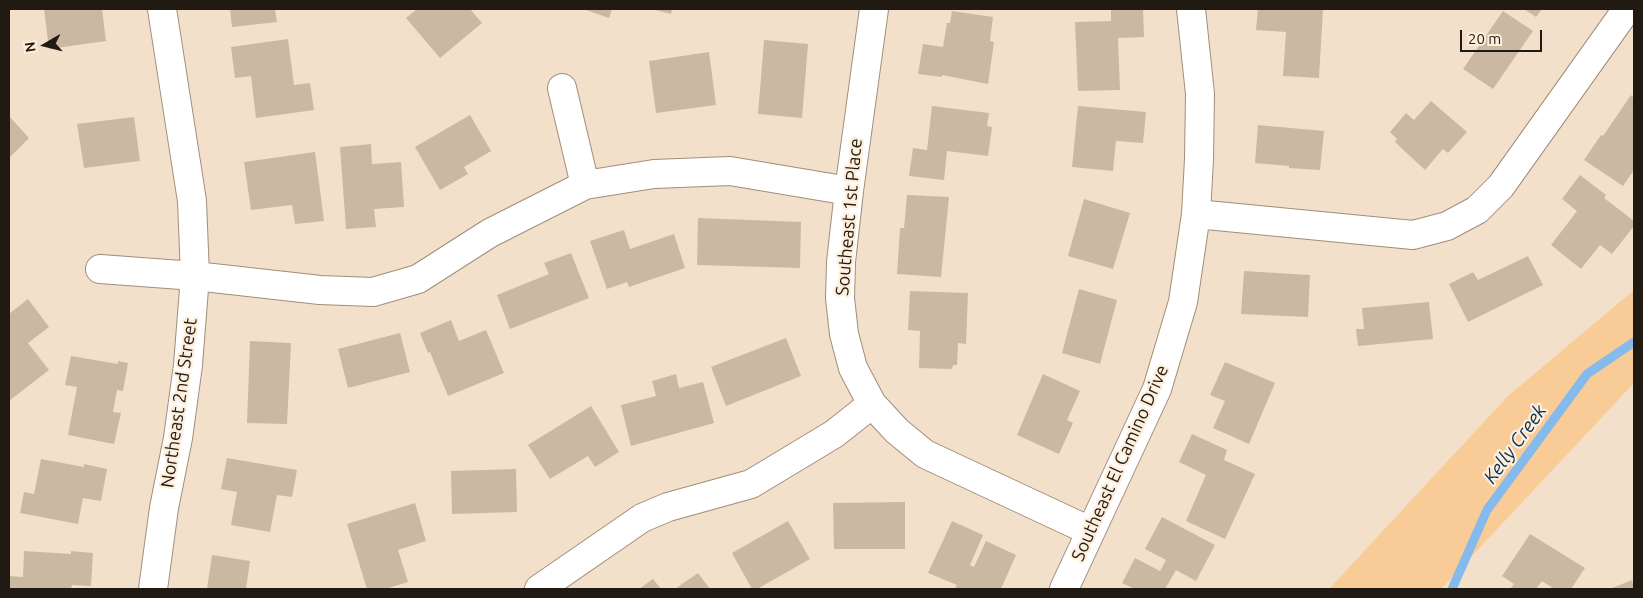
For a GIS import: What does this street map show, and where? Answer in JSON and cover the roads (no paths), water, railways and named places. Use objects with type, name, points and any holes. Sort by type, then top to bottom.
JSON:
[{"type":"street","name":"Northeast 2nd Street","points":[[153,589],[188,365],[194,276],[192,201],[162,9]]},
{"type":"street","name":"Southeast 1st Place","points":[[874,9],[841,262],[840,298],[844,334],[853,368],[872,404],[897,431],[925,454],[1090,531]]},
{"type":"street","name":"Southeast El Camino Drive","points":[[1064,589],[1157,389],[1183,302],[1196,214],[1199,158],[1200,94],[1191,9]]},
{"type":"street","points":[[1196,214],[1413,235],[1447,226],[1477,210],[1501,186],[1627,9]]},
{"type":"street","points":[[562,88],[585,185]]},
{"type":"street","points":[[100,269],[194,276],[320,290],[373,292],[418,279],[490,233],[585,185],[654,174],[730,171],[849,191]]},
{"type":"street","points":[[539,589],[642,518],[668,507],[751,484],[834,434],[872,404]]},
{"type":"waterway","name":"Kelly Creek","points":[[1452,589],[1487,510],[1587,374],[1634,342]]}]
